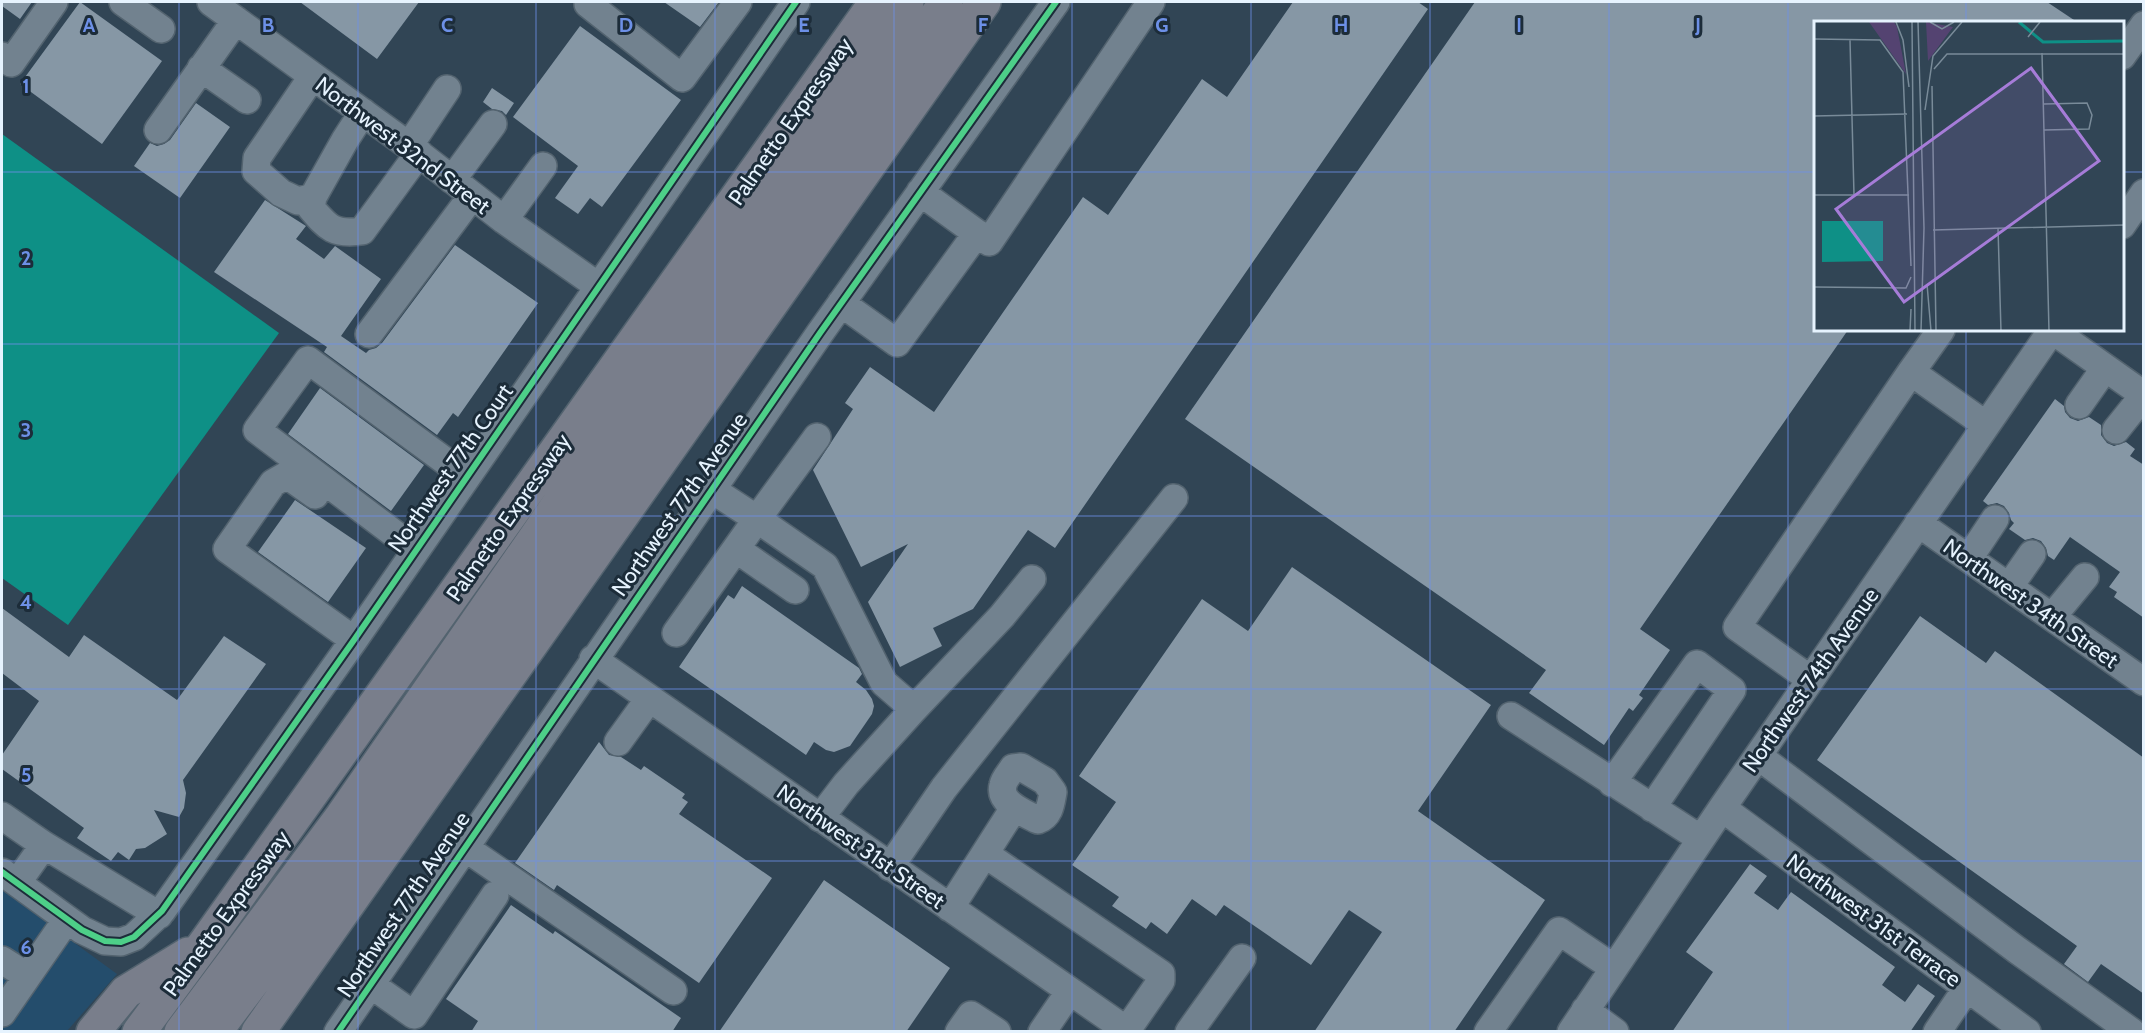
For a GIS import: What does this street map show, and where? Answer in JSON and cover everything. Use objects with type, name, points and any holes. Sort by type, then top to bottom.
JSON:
[{"type":"highway","name":"Palmetto Expressway","points":[[138,1032],[205,943],[876,2]]},
{"type":"highway","points":[[181,1032],[349,806],[907,2]]},
{"type":"highway","points":[[215,1032],[368,829],[531,600],[946,2]]},
{"type":"highway","points":[[261,1029],[984,2]]},
{"type":"highway","points":[[93,1032],[126,992],[205,943]]},
{"type":"street","points":[[2,56],[10,63],[54,2]]},
{"type":"street","points":[[123,2],[161,29]]},
{"type":"street","name":"Northwest 32nd Street","points":[[211,2],[414,149],[504,220],[597,286]]},
{"type":"street","points":[[590,2],[588,4],[682,78],[738,2]]},
{"type":"street","name":"Northwest 77th Court","points":[[67,919],[99,940],[121,942],[139,934],[159,915],[354,640],[597,286],[796,2]]},
{"type":"street","name":"Northwest 77th Avenue","points":[[345,1029],[370,984],[593,659],[841,303],[1056,2]]},
{"type":"street","points":[[920,192],[989,242],[1151,2]]},
{"type":"street","points":[[158,130],[236,20]]},
{"type":"street","points":[[2124,53],[2144,25]]},
{"type":"street","points":[[201,68],[247,100]]},
{"type":"street","points":[[312,76],[257,158],[256,171],[281,193],[298,201],[313,198]]},
{"type":"street","points":[[363,112],[313,198],[311,208],[328,227],[345,233],[362,231],[414,149],[447,89]]},
{"type":"street","points":[[369,334],[462,188],[493,124]]},
{"type":"street","points":[[504,220],[543,166]]},
{"type":"street","points":[[2124,221],[2143,196]]},
{"type":"street","points":[[841,303],[897,343],[976,233]]},
{"type":"street","points":[[1810,680],[1737,627],[1940,332]]},
{"type":"street","name":"Northwest 74th Avenue","points":[[1578,1021],[2051,332]]},
{"type":"street","points":[[2055,332],[2144,395],[2116,430]]},
{"type":"street","points":[[410,558],[257,430],[308,360],[467,477]]},
{"type":"street","points":[[2079,405],[2105,368]]},
{"type":"street","points":[[1911,372],[1986,425]]},
{"type":"street","points":[[676,633],[817,436]]},
{"type":"street","points":[[354,640],[227,549],[273,483],[287,475],[410,558]]},
{"type":"street","points":[[711,489],[825,566],[884,683],[914,709]]},
{"type":"street","points":[[890,867],[944,788],[1174,498]]},
{"type":"street","points":[[1969,558],[1995,519]]},
{"type":"street","name":"Northwest 34th Street","points":[[1918,523],[2144,682]]},
{"type":"street","points":[[736,549],[795,590]]},
{"type":"street","points":[[2009,587],[2032,554]]},
{"type":"street","points":[[2052,617],[2085,577]]},
{"type":"street","points":[[820,818],[846,784],[1002,616],[1032,579]]},
{"type":"street","name":"Northwest 31st Street","points":[[593,659],[1123,1030]]},
{"type":"street","points":[[1612,783],[1697,664],[1732,690],[1652,808]]},
{"type":"street","points":[[618,742],[649,699]]},
{"type":"street","points":[[1511,716],[1701,839]]},
{"type":"street","points":[[1758,756],[2017,950],[2132,1032]]},
{"type":"street","points":[[951,908],[1014,808]]},
{"type":"street","name":"Northwest 31st Terrace","points":[[1722,808],[2027,1032]]},
{"type":"street","points":[[2,816],[159,915]]},
{"type":"street","points":[[2,1013],[67,919],[9,877],[44,844]]},
{"type":"street","points":[[464,847],[673,991]]},
{"type":"street","points":[[985,854],[1161,974],[1161,981],[1123,1030]]},
{"type":"street","points":[[370,984],[414,1015],[495,895]]},
{"type":"street","points":[[1488,1032],[1559,931],[1614,968]]},
{"type":"street","points":[[1189,1032],[1242,958]]},
{"type":"street","points":[[2,960],[27,976]]},
{"type":"street","points":[[1937,1032],[1967,988]]},
{"type":"street","points":[[1042,1032],[1070,991]]},
{"type":"street","points":[[959,1032],[971,1015],[997,1032]]},
{"type":"street","points":[[1578,1021],[1615,1032]]},
{"type":"shaded area","points":[[2,134],[279,333],[68,625],[2,578]]},
{"type":"shaded area","points":[[2,890],[117,974],[67,1031],[2,1031]]},
{"type":"building","points":[[2,2],[32,2],[20,19],[2,6]]},
{"type":"building","points":[[80,2],[162,61],[102,144],[20,84]]},
{"type":"building","points":[[300,2],[419,2],[377,59]]},
{"type":"building","points":[[664,2],[719,2],[700,27]]},
{"type":"building","points":[[1293,2],[1418,2],[1428,9],[1055,548],[1028,530],[973,609],[933,628],[942,646],[900,667],[868,602],[908,544],[861,567],[813,470],[853,409],[845,403],[870,367],[934,412],[1083,197],[1108,215],[1202,79],[1227,97]]},
{"type":"building","points":[[1475,2],[2047,2],[2076,21],[1814,21],[1814,332],[1847,332],[1640,629],[1670,650],[1639,695],[1643,698],[1633,711],[1629,708],[1604,745],[1529,693],[1546,670],[1185,419]]},
{"type":"building","points":[[580,26],[681,100],[602,207],[590,198],[578,214],[555,198],[578,166],[513,117]]},
{"type":"building","points":[[492,88],[514,103],[506,115],[483,102]]},
{"type":"building","points":[[196,103],[230,127],[180,198],[134,166],[150,143],[157,146],[170,140]]},
{"type":"building","points":[[265,200],[306,226],[296,239],[324,259],[335,246],[381,279],[341,336],[366,353],[382,343],[455,245],[538,303],[458,417],[453,413],[437,435],[324,352],[327,347],[214,272]]},
{"type":"building","points":[[320,388],[424,465],[391,511],[288,434]]},
{"type":"building","points":[[2055,399],[2064,406],[2070,418],[2078,421],[2089,417],[2101,425],[2101,435],[2107,443],[2114,446],[2126,442],[2135,449],[2130,456],[2144,465],[2144,618],[2114,597],[2117,592],[2109,587],[2120,572],[2070,537],[2054,560],[2048,556],[2041,541],[2033,538],[2025,540],[2009,529],[2014,523],[2004,506],[1997,503],[1988,505],[1983,501]]},
{"type":"building","points":[[295,500],[366,548],[328,602],[258,552]]},
{"type":"building","points":[[1292,567],[1491,705],[1418,811],[1545,900],[1454,1032],[1314,1032],[1382,932],[1349,910],[1311,965],[1224,905],[1216,916],[1192,899],[1167,934],[1151,922],[1146,929],[1112,906],[1119,897],[1072,865],[1116,802],[1079,776],[1202,599],[1248,631]]},
{"type":"building","points":[[742,586],[859,668],[862,674],[856,682],[866,690],[874,706],[872,714],[850,746],[834,752],[814,742],[806,755],[679,667],[728,595],[734,599]]},
{"type":"building","points":[[2,608],[69,657],[84,635],[177,700],[224,636],[266,664],[183,780],[186,793],[184,808],[179,817],[154,810],[167,834],[145,848],[136,849],[129,860],[118,852],[111,861],[77,838],[84,828],[2,769],[2,755],[39,701],[2,673]]},
{"type":"building","points":[[1920,616],[1986,663],[1995,651],[2144,758],[2144,994],[2101,964],[2088,982],[2064,964],[2077,946],[1817,760]]},
{"type":"building","points":[[599,742],[609,755],[621,757],[641,770],[644,766],[685,794],[682,798],[688,802],[679,814],[772,878],[699,983],[557,885],[554,890],[515,863]]},
{"type":"building","points":[[1750,864],[1767,876],[1754,893],[1778,910],[1791,892],[1895,967],[1882,985],[1905,1002],[1918,984],[1935,996],[1910,1032],[1672,1032],[1713,972],[1686,952]]},
{"type":"building","points":[[824,880],[950,968],[906,1032],[719,1032]]},
{"type":"building","points":[[511,905],[553,934],[555,931],[681,1018],[672,1032],[471,1032],[478,1021],[446,999]]},
{"type":"cycle path","points":[[2,872],[82,930],[105,941],[121,942],[134,937],[162,911],[354,640],[796,2]]},
{"type":"cycle path","points":[[338,1032],[820,333],[1056,2]]}]
